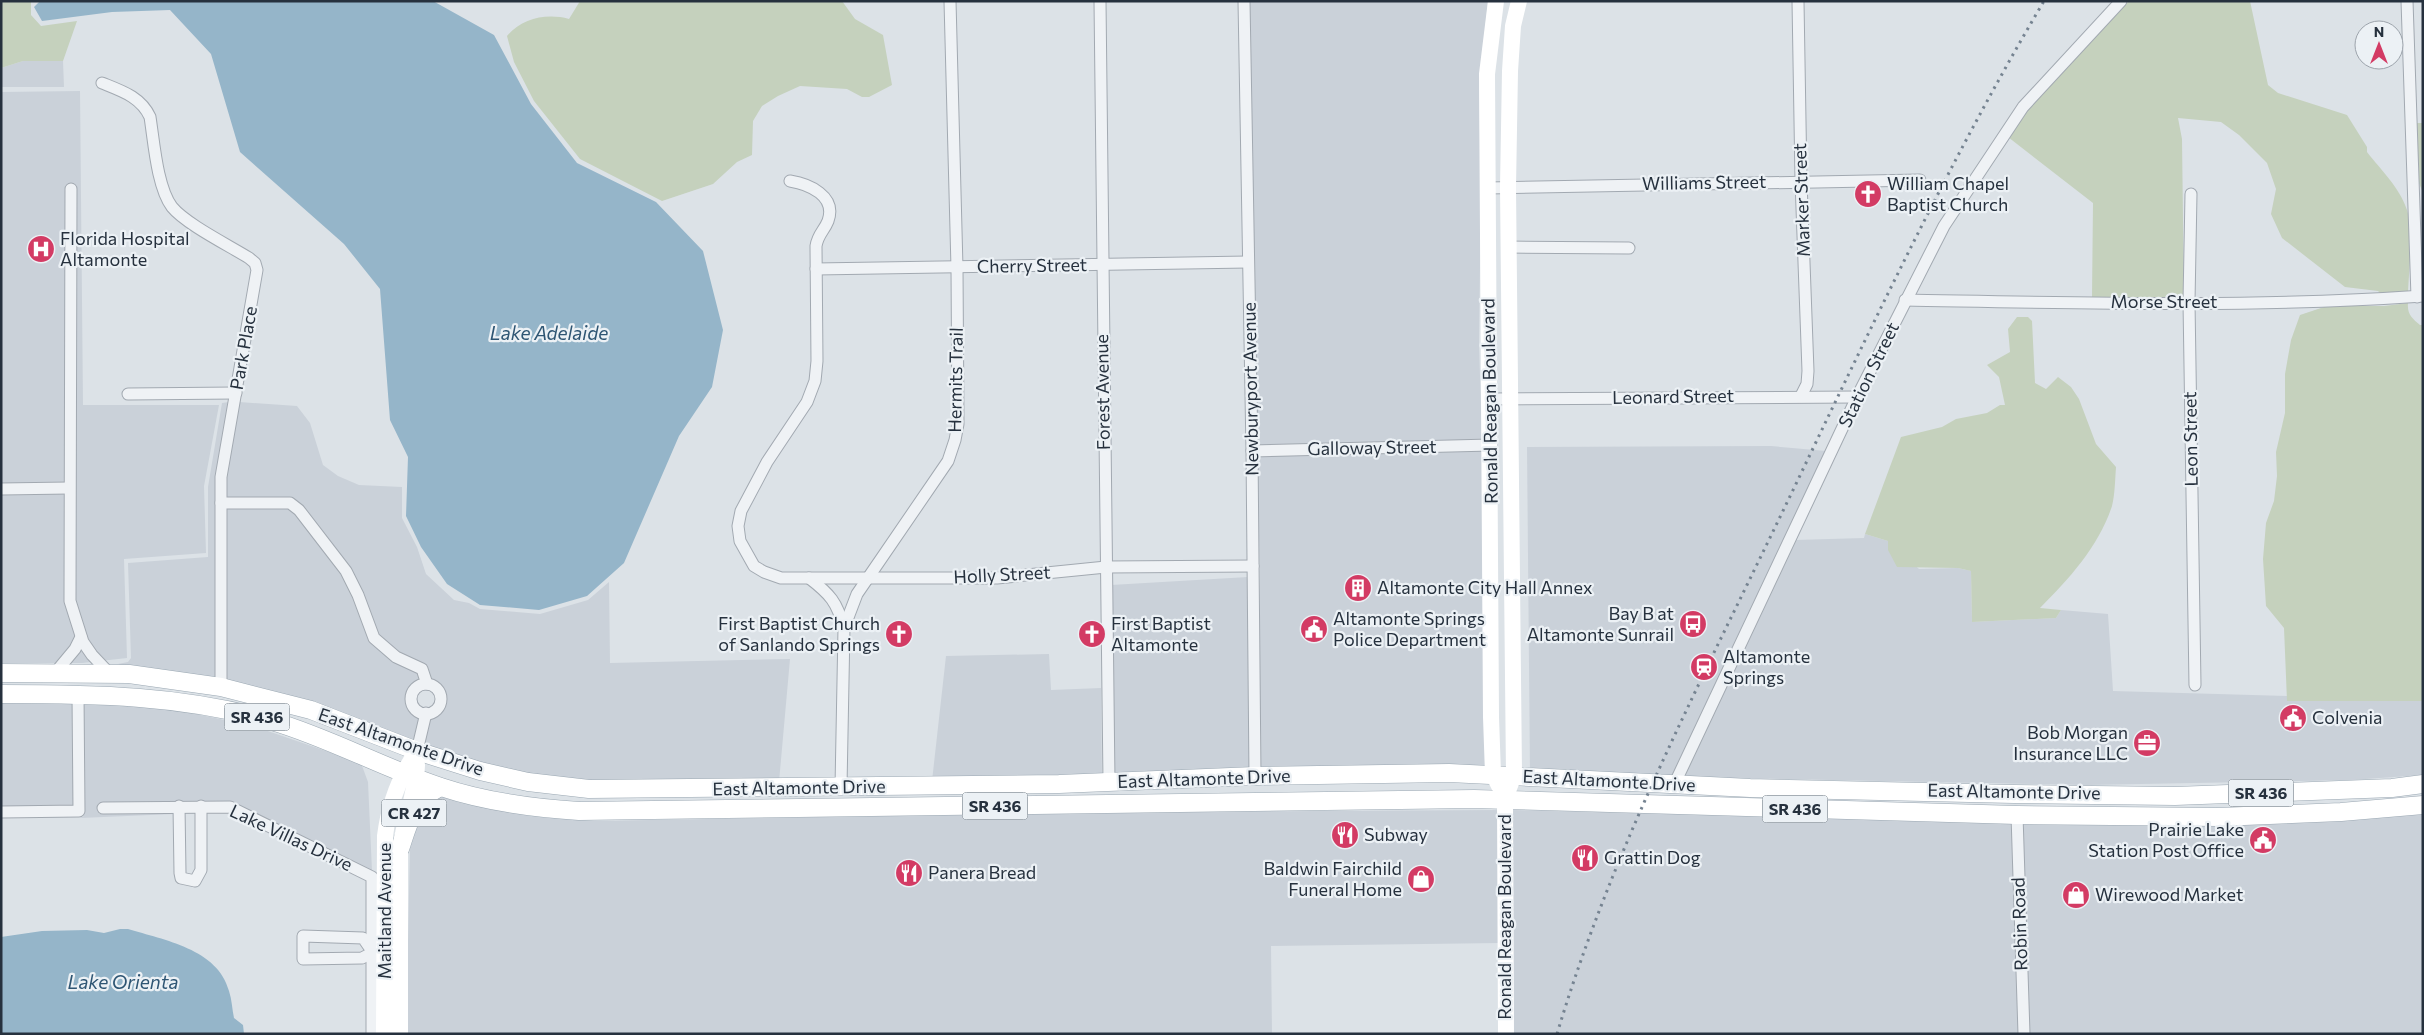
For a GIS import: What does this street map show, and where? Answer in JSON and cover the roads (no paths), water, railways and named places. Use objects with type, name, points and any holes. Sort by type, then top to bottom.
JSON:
[{"type":"main road","name":"Ronald Reagan Boulevard","points":[[1496,1],[1487,74],[1493,774],[1505,799]]},
{"type":"main road","name":"Ronald Reagan Boulevard","points":[[1506,1034],[1505,799],[1514,775],[1512,399],[1508,187],[1513,26],[1519,1]]},
{"type":"main road","name":"East Altamonte Drive","points":[[1,673],[110,674],[166,678],[221,687],[250,693],[317,712],[417,750],[480,771],[557,786],[606,790],[1060,784],[1255,776],[1493,774],[1674,785],[2014,794],[2175,796],[2382,788],[2423,784]]},
{"type":"main road","points":[[185,702],[202,698],[221,687]]},
{"type":"main road","points":[[215,707],[250,693]]},
{"type":"main road","name":"SR 436","points":[[1,694],[127,695],[215,707],[299,730],[440,787]]},
{"type":"main road","name":"Maitland Avenue","points":[[400,1034],[386,950],[410,775],[417,750]]},
{"type":"main road","name":"Maitland Avenue","points":[[384,1034],[386,950],[385,836],[392,803],[410,775]]},
{"type":"main road","points":[[1232,802],[1245,793],[1255,776]]},
{"type":"main road","points":[[1032,805],[1044,792],[1060,784]]},
{"type":"main road","name":"East Altamonte Drive","points":[[440,787],[493,801],[546,809],[603,812],[1505,799],[1767,809],[1919,811],[2017,815],[2175,816],[2341,812],[2417,806]]},
{"type":"main road","name":"CR 427","points":[[400,849],[409,821],[418,805],[426,794],[440,787]]},
{"type":"main road","points":[[817,808],[831,799],[841,787]]},
{"type":"main road","points":[[838,808],[852,793],[865,787]]},
{"type":"main road","points":[[1767,809],[1794,788]]},
{"type":"main road","points":[[672,810],[676,798],[690,789]]},
{"type":"main road","points":[[1813,810],[1843,789]]},
{"type":"main road","points":[[2417,806],[2416,794],[2423,792]]},
{"type":"main road","points":[[1919,811],[1925,805],[1935,802],[1991,803],[2004,800],[2014,794]]},
{"type":"main road","points":[[2017,815],[2034,803],[2083,800],[2092,794]]},
{"type":"street","name":"Hermits Trail","points":[[841,787],[844,628],[854,600],[948,461],[958,424],[957,268],[950,1]]},
{"type":"street","name":"Forest Avenue","points":[[1100,1],[1109,782]]},
{"type":"street","name":"Newburyport Avenue","points":[[1244,1],[1252,451],[1255,776]]},
{"type":"street","name":"Marker Street","points":[[1798,1],[1801,181],[1808,371],[1807,384],[1800,396]]},
{"type":"street","name":"Station Street","points":[[1674,785],[1858,397],[1905,300],[1944,226],[2010,124],[2041,87],[2121,1]]},
{"type":"street","points":[[2408,1],[2418,117],[2420,296]]},
{"type":"street","name":"Park Place","points":[[102,83],[124,92],[145,107],[150,118],[165,192],[172,206],[184,217],[255,263],[257,277],[224,453],[221,504],[221,687]]},
{"type":"street","name":"Williams Street","points":[[1488,188],[1920,180]]},
{"type":"street","points":[[790,181],[805,183],[817,189],[826,200],[830,212],[828,222],[818,234],[816,269]]},
{"type":"street","points":[[71,190],[68,488],[70,601],[81,637],[92,655],[110,674]]},
{"type":"street","name":"Leon Street","points":[[2191,194],[2189,302],[2195,684]]},
{"type":"street","points":[[1508,247],[1629,248]]},
{"type":"street","name":"Cherry Street","points":[[816,269],[1248,262]]},
{"type":"street","name":"Holly Street","points":[[816,269],[817,361],[814,381],[807,402],[768,462],[742,511],[738,526],[740,540],[746,555],[754,566],[781,578],[996,578],[1106,567],[1253,566]]},
{"type":"street","name":"Morse Street","points":[[1905,300],[2189,302],[2355,300],[2420,296]]},
{"type":"street","points":[[128,394],[236,392]]},
{"type":"street","name":"Leonard Street","points":[[1489,400],[1858,397]]},
{"type":"street","name":"Galloway Street","points":[[1252,451],[1491,445]]},
{"type":"street","points":[[1,489],[68,488]]},
{"type":"street","points":[[221,504],[290,504],[299,510],[346,571],[358,595],[374,638],[396,658],[422,669],[427,684]]},
{"type":"street","points":[[809,578],[828,593],[838,606],[844,628]]},
{"type":"street","points":[[55,673],[75,649],[81,637]]},
{"type":"street","points":[[427,684],[438,689],[441,700],[436,710],[426,714],[415,709],[412,698],[416,688],[427,684]]},
{"type":"street","points":[[1,812],[79,811],[78,694]]},
{"type":"street","points":[[417,750],[426,714]]},
{"type":"street","points":[[2175,796],[2175,816]]},
{"type":"street","points":[[179,806],[181,878],[195,881],[201,870],[201,806]]},
{"type":"street","name":"Lake Villas Drive","points":[[103,808],[230,806],[372,877],[386,950],[372,1034]]},
{"type":"street","name":"Robin Road","points":[[2017,815],[2024,1034]]},
{"type":"street","points":[[304,936],[363,938],[386,950],[362,958],[304,959],[304,936]]},
{"type":"water","name":"Lake Adelaide","points":[[40,1],[433,1],[494,35],[531,104],[577,163],[656,202],[703,251],[723,330],[712,387],[679,436],[624,563],[587,596],[539,610],[480,605],[447,584],[421,547],[406,516],[408,457],[390,420],[380,289],[344,244],[240,152],[211,54],[170,10],[112,12],[42,21],[34,7]]},
{"type":"water","name":"Lake Orienta","points":[[128,929],[173,942],[188,948],[214,965],[223,977],[230,994],[234,1018],[243,1025],[244,1034],[1,1034],[1,937],[42,931],[87,930],[104,933]]},
{"type":"railway","points":[[1557,1034],[1603,901],[1658,771],[1906,256],[1973,128],[2044,1]]},
{"type":"place","name":"William Chapel Baptist Church","points":[[1868,194]]},
{"type":"place","name":"Florida Hospital Altamonte","points":[[41,249]]},
{"type":"place","name":"Altamonte City Hall Annex","points":[[1358,588]]},
{"type":"place","name":"Bay B at Altamonte Sunrail","points":[[1693,624]]},
{"type":"place","name":"Altamonte Springs Police Department","points":[[1314,629]]},
{"type":"place","name":"First Baptist Church of Sanlando Springs","points":[[899,634]]},
{"type":"place","name":"First Baptist Altamonte","points":[[1092,634]]},
{"type":"place","name":"Altamonte Springs","points":[[1704,667]]},
{"type":"place","name":"Colvenia","points":[[2293,718]]},
{"type":"place","name":"Bob Morgan Insurance LLC","points":[[2147,743]]},
{"type":"place","name":"Subway","points":[[1345,835]]},
{"type":"place","name":"Prairie Lake Station Post Office","points":[[2263,840]]},
{"type":"place","name":"Grattin Dog","points":[[1585,858]]},
{"type":"place","name":"Panera Bread","points":[[909,873]]},
{"type":"place","name":"Baldwin Fairchild Funeral Home","points":[[1421,879]]},
{"type":"place","name":"Wirewood Market","points":[[2076,895]]}]
